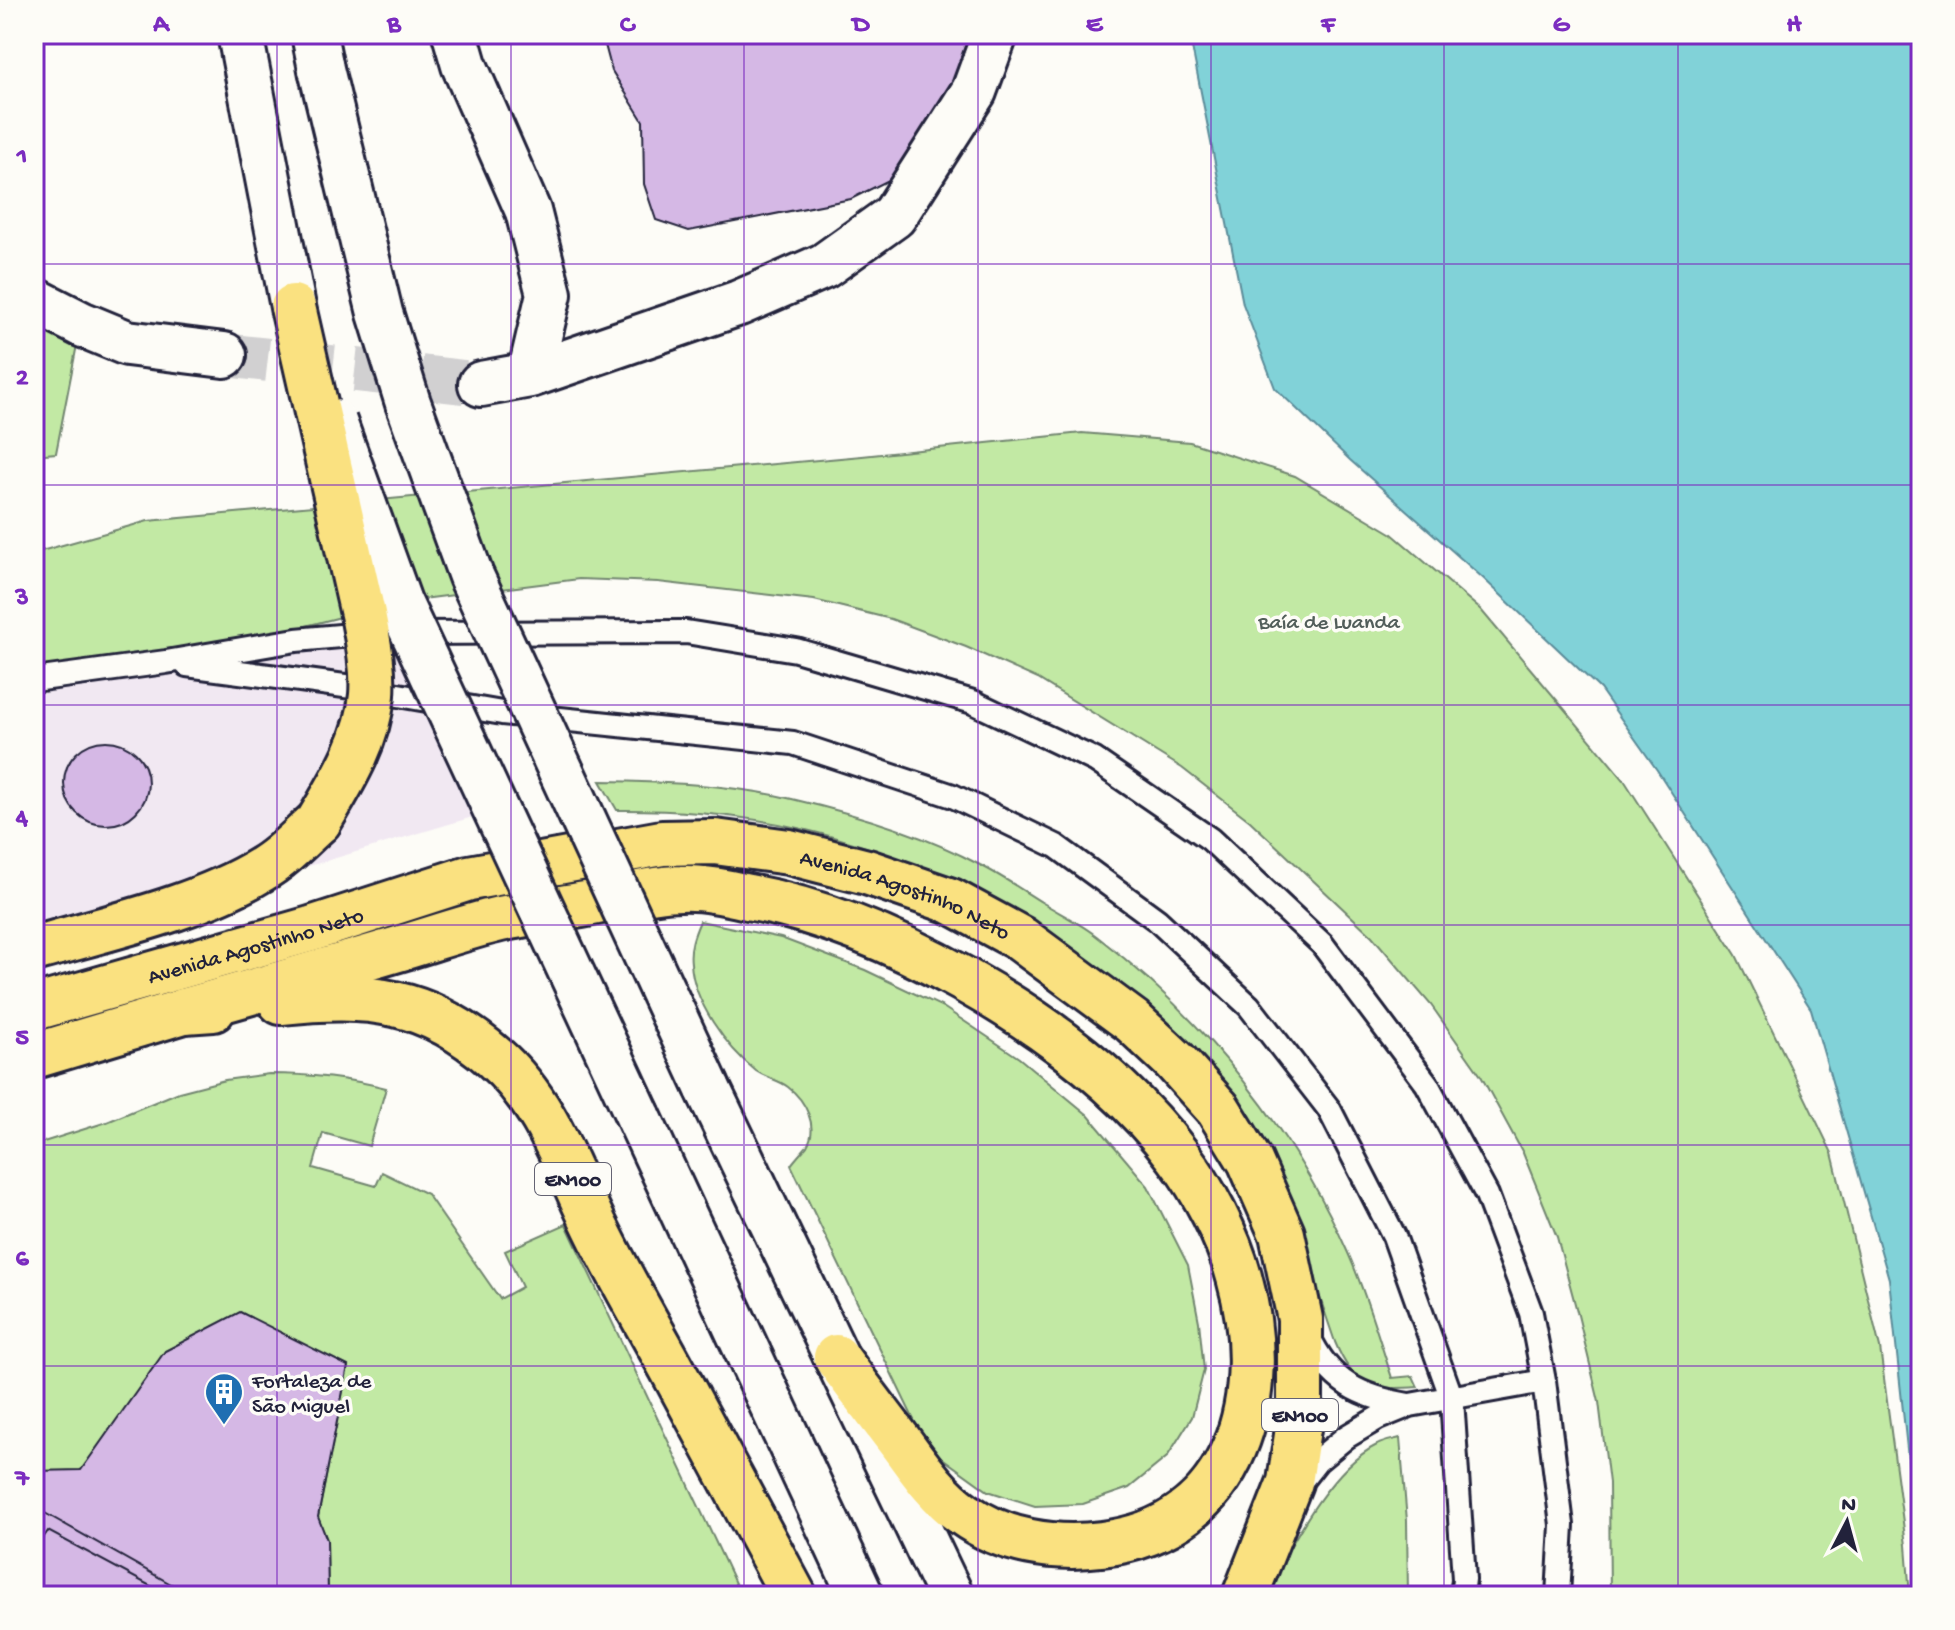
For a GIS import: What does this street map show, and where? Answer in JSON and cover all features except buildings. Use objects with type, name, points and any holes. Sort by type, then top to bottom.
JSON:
[{"type":"main road","points":[[34,949],[179,905],[264,869],[319,821],[351,767],[372,695],[371,664],[363,614],[293,307]]},
{"type":"main road","name":"Avenida Agostinho Neto","points":[[34,1008],[311,929],[469,878],[662,843],[715,842],[789,852],[867,872],[951,901],[1021,939],[1132,1021],[1175,1061],[1218,1109],[1250,1161],[1282,1234],[1300,1319],[1300,1415],[1290,1482],[1245,1596]]},
{"type":"main road","points":[[184,1011],[498,920],[679,887],[795,905],[926,958],[1001,1001],[1127,1097],[1180,1158],[1215,1217],[1239,1274],[1251,1332],[1248,1409],[1235,1449],[1214,1484],[1185,1514],[1156,1532],[1119,1542],[1080,1547],[1056,1546],[995,1532],[965,1515],[938,1494],[836,1357]]},
{"type":"main road","name":"Avenida Agostinho Neto","points":[[34,1056],[184,1011],[325,998],[363,998],[398,1003],[460,1032],[502,1064],[527,1091],[552,1132],[599,1234],[794,1596]]},
{"type":"street","points":[[217,34],[251,88]]},
{"type":"street","points":[[240,34],[293,307],[399,602],[861,1596]]},
{"type":"street","points":[[455,34],[464,65],[528,211],[549,294],[530,375]]},
{"type":"street","points":[[481,384],[530,375],[739,303],[824,266],[894,216],[974,91],[995,34]]},
{"type":"street","points":[[317,52],[380,313],[408,403],[471,576],[707,1087],[951,1596]]},
{"type":"street","points":[[34,300],[127,343],[224,355]]},
{"type":"lane","points":[[34,680],[354,634],[686,632],[796,650],[973,702],[1095,760],[1210,839],[1322,944],[1427,1084],[1487,1195],[1531,1313],[1544,1381],[1562,1525],[1558,1596]]},
{"type":"lane","points":[[166,662],[352,687],[502,713],[793,743],[953,796],[1056,846],[1157,920],[1249,1006],[1329,1109],[1394,1236],[1452,1399],[1464,1579],[1462,1596]]},
{"type":"lane","points":[[1300,1319],[1320,1356],[1334,1373],[1357,1392],[1410,1405]]},
{"type":"lane","points":[[1280,1508],[1317,1461],[1346,1437],[1378,1418],[1410,1405],[1544,1381]]},
{"type":"shaded area","points":[[413,631],[496,810],[179,905],[34,944],[34,680]]},
{"type":"green space","points":[[34,300],[81,324],[56,453],[34,455]]},
{"type":"green space","name":"Baía de Luanda","points":[[1082,433],[1190,442],[1295,476],[1391,533],[1481,610],[1624,780],[1736,955],[1832,1153],[1880,1348],[1910,1596],[1610,1596],[1609,1483],[1599,1402],[1578,1315],[1557,1237],[1523,1153],[1481,1076],[1431,1005],[1372,936],[1250,821],[1182,768],[1038,679],[966,647],[891,619],[814,600],[658,582],[579,579],[399,602],[166,662],[34,680],[34,553],[148,521]]},
{"type":"green space","points":[[600,781],[672,783],[744,790],[865,818],[958,854],[1092,933],[1138,970],[1210,1041],[1273,1121],[1301,1163],[1348,1253],[1392,1378],[1413,1376],[1418,1387],[1388,1388],[1366,1383],[1357,1377],[1335,1342],[1286,1198],[971,889],[884,853],[799,828],[712,814],[617,810]]},
{"type":"green space","points":[[700,921],[781,938],[865,970],[943,1007],[1019,1058],[1088,1115],[1148,1186],[1188,1265],[1204,1370],[1192,1417],[1167,1457],[1129,1488],[1083,1504],[1035,1506],[988,1491],[927,1447],[791,1165],[810,1138],[811,1122],[805,1106],[788,1087],[756,1071],[733,1049],[713,1022],[698,993],[693,978],[691,952]]},
{"type":"green space","points":[[269,1074],[328,1077],[386,1088],[369,1146],[323,1133],[313,1168],[376,1186],[382,1172],[427,1194],[500,1299],[522,1287],[505,1251],[566,1224],[741,1596],[328,1596],[327,1540],[318,1517],[348,1366],[240,1312],[165,1351],[123,1438],[70,1478],[34,1475],[34,1145],[107,1122],[179,1092],[225,1080]]},
{"type":"green space","points":[[1400,1438],[1407,1521],[1408,1596],[1263,1596],[1311,1512],[1342,1472],[1377,1445]]},
{"type":"water","points":[[1194,34],[1921,34],[1921,1581],[1889,1279],[1811,1009],[1657,770],[1600,689],[1275,388],[1243,304],[1192,47]]},
{"type":"tunnel","points":[[224,355],[481,384]]},
{"type":"place","name":"Fortaleza de São Miguel","points":[[224,1426]]}]
